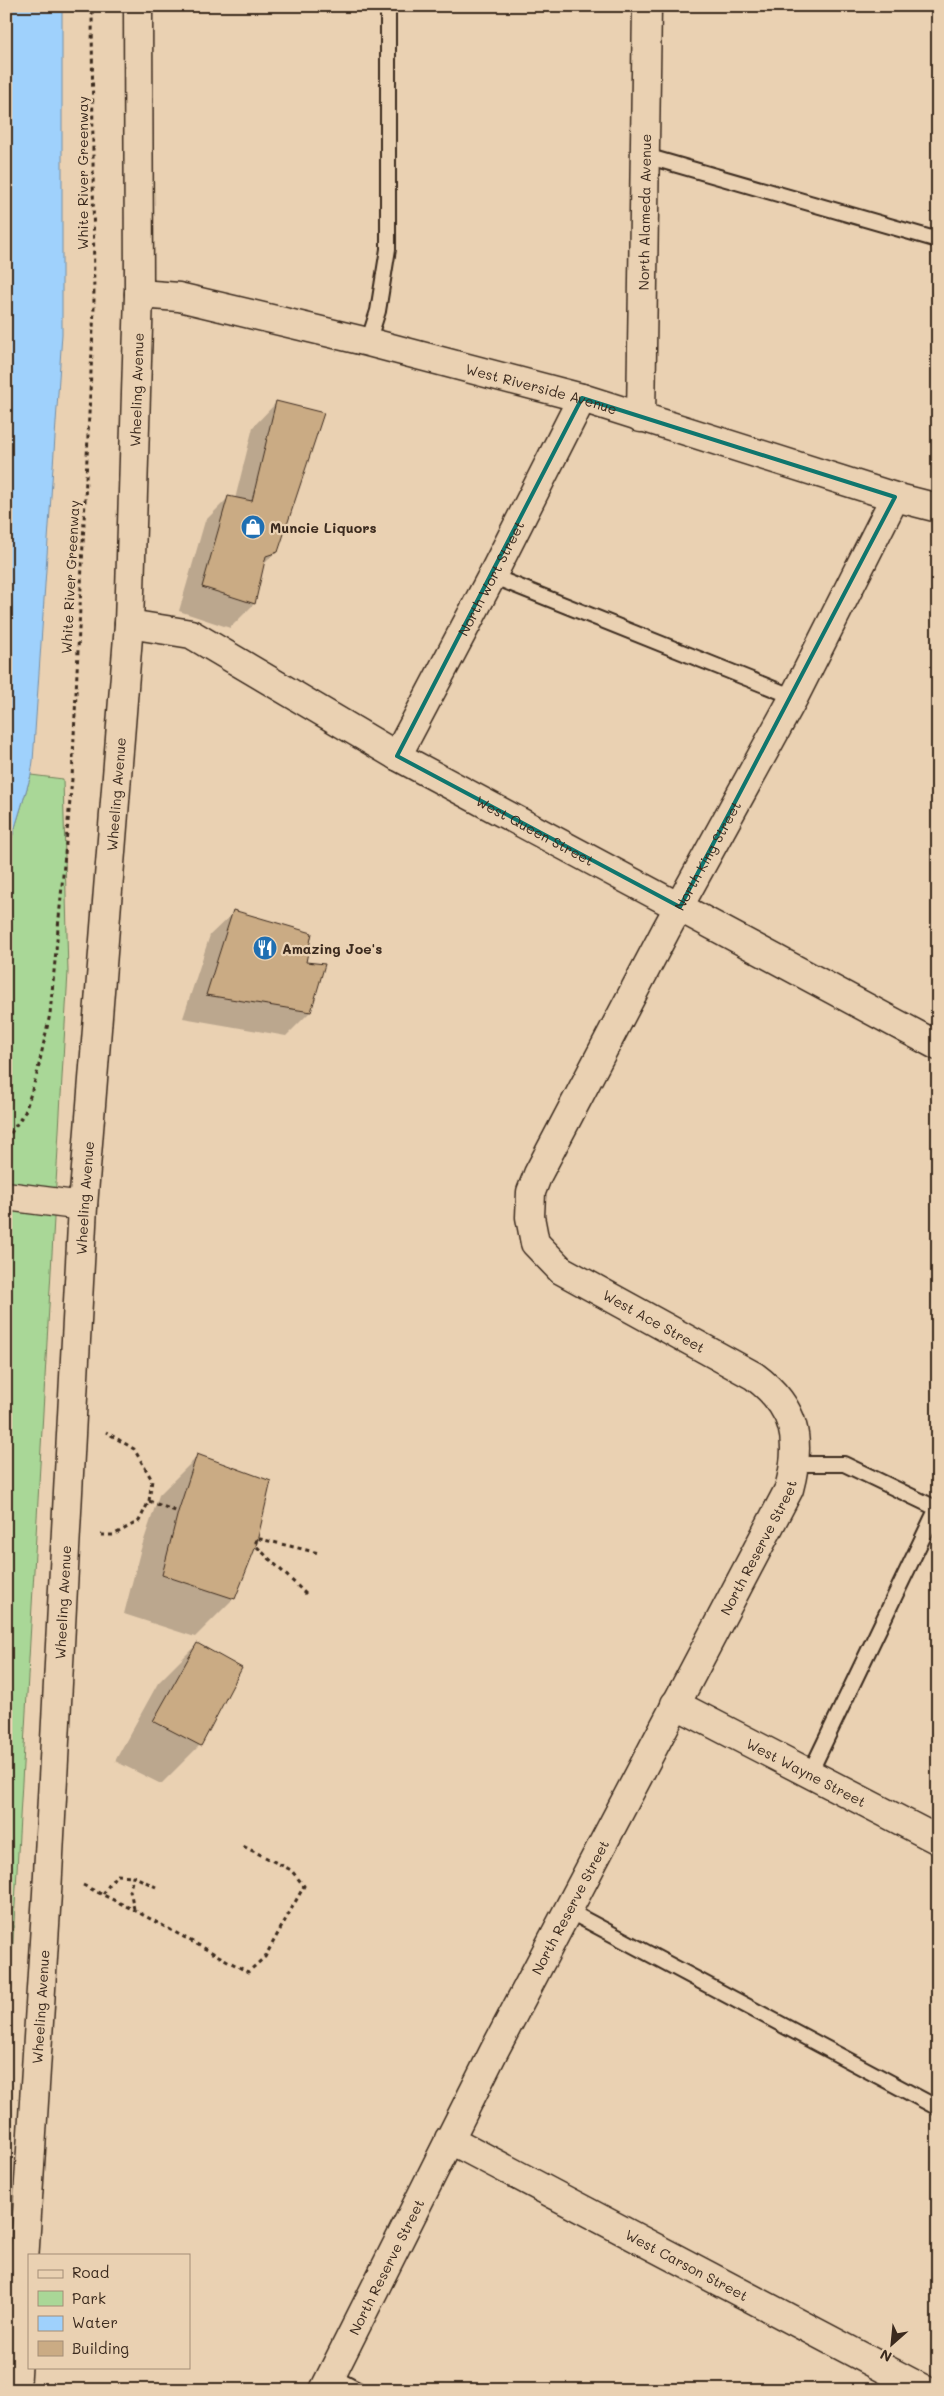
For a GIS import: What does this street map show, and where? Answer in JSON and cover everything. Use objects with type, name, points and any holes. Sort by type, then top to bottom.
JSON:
[{"type":"street","name":"Wheeling Avenue","points":[[16,2390],[48,1893],[83,1206],[130,624],[139,294],[138,6]]},
{"type":"street","name":"North Alameda Avenue","points":[[641,418],[646,156],[646,6]]},
{"type":"street","name":"West Riverside Avenue","points":[[139,294],[179,298],[368,342],[582,398],[895,497],[938,508]]},
{"type":"street","name":"North Wort Street","points":[[397,756],[492,576],[582,398]]},
{"type":"street","name":"North King Street","points":[[530,1217],[531,1192],[538,1174],[666,930],[794,697],[895,497]]},
{"type":"street","name":"West Queen Street","points":[[130,624],[191,634],[397,756],[938,1046]]},
{"type":"street","points":[[6,1196],[83,1206]]},
{"type":"street","name":"West Ace Street","points":[[530,1217],[535,1243],[561,1270],[754,1376],[768,1386],[790,1418]]},
{"type":"street","name":"North Reserve Street","points":[[327,2383],[449,2139],[567,1910],[788,1489],[795,1464],[796,1441],[790,1418]]},
{"type":"street","name":"West Wayne Street","points":[[675,1704],[809,1775],[938,1840]]},
{"type":"street","name":"West Carson Street","points":[[449,2139],[925,2390]]},
{"type":"lane","points":[[368,342],[378,311],[388,249],[388,6]]},
{"type":"lane","points":[[646,156],[938,240]]},
{"type":"lane","points":[[492,576],[794,697]]},
{"type":"lane","points":[[795,1464],[844,1464],[937,1509],[809,1775]]},
{"type":"lane","points":[[567,1910],[938,2108]]},
{"type":"lane","points":[[327,2383],[358,2390]]},
{"type":"path","name":"White River Greenway","points":[[6,1140],[25,1112],[38,1074],[50,1014],[72,779],[94,307],[92,6]]},
{"type":"path","points":[[101,1534],[113,1535],[139,1522],[150,1501],[152,1480],[134,1449],[106,1432]]},
{"type":"path","points":[[150,1501],[178,1512]]},
{"type":"path","points":[[306,1594],[256,1546],[256,1538],[319,1553]]},
{"type":"path","points":[[83,1885],[134,1910],[248,1972],[266,1957],[304,1886],[291,1870],[243,1846]]},
{"type":"path","points":[[103,1894],[116,1875],[133,1876],[156,1887]]},
{"type":"path","points":[[133,1876],[130,1890],[134,1910]]},
{"type":"highlighted area","points":[[582,398],[895,497],[680,907],[397,756]]},
{"type":"green space","points":[[31,775],[63,779],[68,972],[6,2064],[6,857]]},
{"type":"water","points":[[6,6],[62,6],[62,334],[33,761],[31,775],[6,857]]},
{"type":"building","name":"Muncie Liquors","points":[[276,401],[324,413],[278,552],[266,556],[255,604],[202,587],[228,496],[252,501]]},
{"type":"building","name":"Amazing Joe's","points":[[233,910],[312,933],[306,962],[325,964],[311,1012],[206,995]]},
{"type":"building","points":[[197,1454],[271,1481],[256,1546],[235,1599],[162,1575],[178,1512]]},
{"type":"building","points":[[197,1643],[242,1668],[201,1746],[153,1721]]},
{"type":"place","name":"Muncie Liquors","points":[[253,527]]},
{"type":"place","name":"Amazing Joe's","points":[[265,948]]}]
